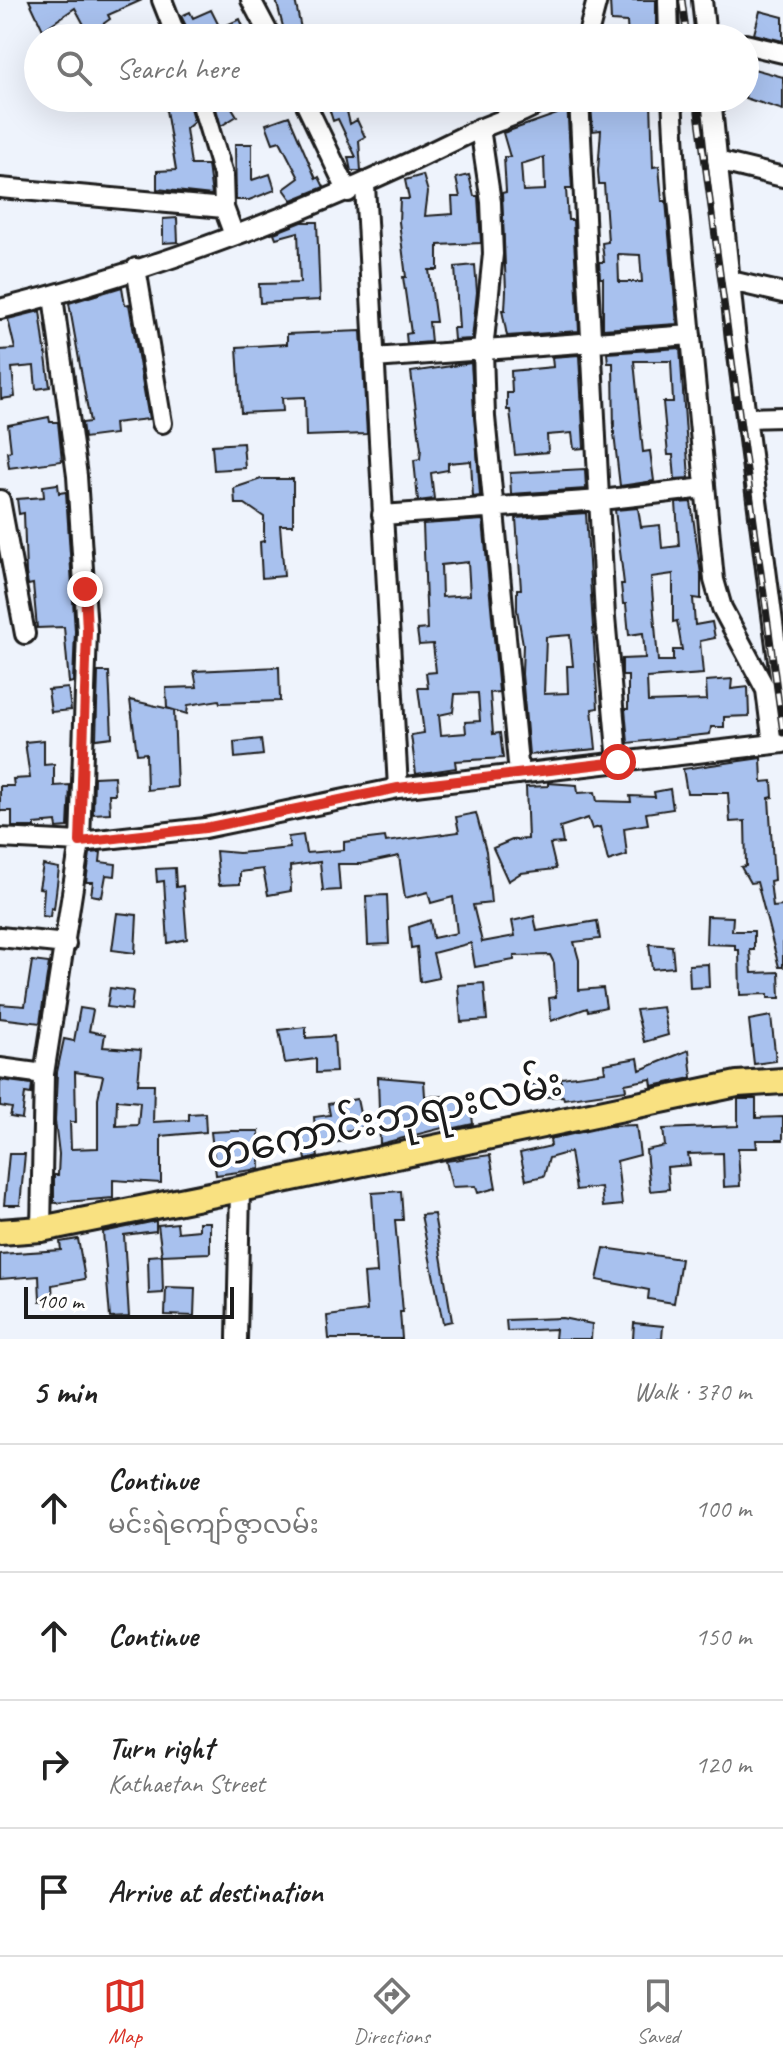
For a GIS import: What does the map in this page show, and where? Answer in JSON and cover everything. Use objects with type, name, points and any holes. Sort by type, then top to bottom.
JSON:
[{"type":"main road","name":"တကောင်းဘုရားလမ်း","points":[[0,1232],[41,1229],[737,1084],[783,1081]]},
{"type":"street","points":[[162,0],[171,24]]},
{"type":"street","points":[[251,0],[264,24]]},
{"type":"street","points":[[591,24],[597,0]]},
{"type":"street","points":[[668,0],[669,24]]},
{"type":"street","points":[[702,0],[707,24]]},
{"type":"street","points":[[759,47],[783,53]]},
{"type":"street","points":[[204,112],[223,175],[224,208],[234,235]]},
{"type":"street","points":[[311,112],[357,188],[374,358],[398,788]]},
{"type":"street","points":[[0,309],[53,296],[234,235],[357,188],[480,128],[524,112]]},
{"type":"street","points":[[580,112],[605,617],[618,762]]},
{"type":"street","points":[[0,838],[80,842],[205,828],[398,788],[778,744],[766,690],[722,608],[714,580],[673,112]]},
{"type":"street","points":[[712,112],[783,699]]},
{"type":"street","points":[[480,128],[491,202],[493,254],[483,350],[491,507],[519,774]]},
{"type":"street","points":[[717,161],[783,177]]},
{"type":"street","points":[[0,188],[224,208]]},
{"type":"street","points":[[136,268],[162,423]]},
{"type":"street","points":[[731,281],[783,293]]},
{"type":"street","points":[[41,1229],[44,1074],[80,842],[87,631],[77,476],[53,296]]},
{"type":"street","points":[[374,358],[691,335]]},
{"type":"street","points":[[747,418],[783,417]]},
{"type":"street","points":[[382,515],[601,500],[705,488]]},
{"type":"street","points":[[0,500],[25,634]]},
{"type":"street","points":[[0,937],[66,944]]},
{"type":"street","points":[[0,1068],[44,1074]]},
{"type":"street","points":[[237,1339],[240,1189]]},
{"type":"building","points":[[29,0],[142,0],[108,15],[110,19],[103,24],[84,24],[75,8],[52,24],[40,24]]},
{"type":"building","points":[[276,0],[295,0],[300,24],[282,24]]},
{"type":"building","points":[[610,0],[656,0],[656,24],[611,21]]},
{"type":"building","points":[[211,10],[218,24],[185,24],[181,16],[190,12],[193,18]]},
{"type":"building","points":[[760,11],[783,17],[783,41],[759,35],[757,24]]},
{"type":"building","points":[[759,70],[783,77],[783,110],[759,102]]},
{"type":"building","points":[[166,112],[191,112],[194,122],[186,129],[191,165],[208,165],[212,195],[157,189],[157,171],[176,170]]},
{"type":"building","points":[[217,112],[235,112],[237,116],[221,126]]},
{"type":"building","points":[[330,112],[347,112],[350,124],[357,120],[365,137],[359,140],[361,171],[351,171],[348,157],[356,157],[338,119],[333,121]]},
{"type":"building","points":[[568,112],[572,189],[566,189],[568,220],[573,220],[579,331],[507,336],[502,310],[505,310],[506,291],[502,193],[506,192],[504,157],[510,157],[503,133]],"holes":[[[544,157],[545,190],[523,191],[521,164]]]},
{"type":"building","points":[[591,112],[651,112],[653,167],[659,166],[662,201],[666,201],[677,324],[603,329],[603,278],[600,278],[599,262],[604,262],[602,243],[608,242],[604,184],[599,184],[598,171],[601,130],[593,131]],"holes":[[[618,254],[640,255],[642,282],[619,282]]]},
{"type":"building","points":[[289,116],[316,179],[319,177],[324,187],[292,200],[284,189],[299,178],[280,141],[273,143],[266,124]]},
{"type":"building","points":[[235,144],[252,144],[252,180],[270,174],[275,190],[249,200],[236,200]]},
{"type":"building","points":[[423,175],[428,192],[425,216],[453,214],[452,197],[460,197],[456,178],[469,175],[474,196],[478,196],[481,243],[438,245],[438,270],[429,270],[436,322],[429,322],[431,342],[407,344],[406,334],[411,333],[403,277],[406,277],[399,222],[400,199],[409,199],[405,180]]},
{"type":"building","points":[[177,218],[178,242],[163,243],[163,219]]},
{"type":"building","points":[[302,222],[317,222],[320,300],[260,303],[259,284],[300,283],[298,232],[276,238],[274,233]]},
{"type":"building","points":[[475,265],[477,292],[472,339],[454,340],[453,328],[459,328],[455,267]]},
{"type":"building","points":[[122,287],[125,305],[129,304],[149,419],[114,423],[115,434],[84,438],[82,423],[90,422],[69,303]]},
{"type":"building","points":[[40,311],[50,387],[36,389],[34,366],[12,368],[15,397],[1,399],[0,350],[15,349],[8,319]]},
{"type":"building","points":[[361,331],[367,434],[306,436],[305,397],[282,398],[283,411],[241,413],[237,347],[287,344],[287,334]]},
{"type":"building","points":[[680,348],[689,478],[675,479],[673,455],[668,455],[663,402],[673,402],[671,361],[634,361],[643,452],[650,451],[654,481],[620,486],[614,434],[613,363],[608,363],[607,353]]},
{"type":"building","points":[[579,355],[584,448],[574,449],[572,433],[547,435],[548,452],[515,455],[510,410],[507,410],[507,393],[512,393],[511,371],[553,367],[552,357]]},
{"type":"building","points":[[471,363],[480,496],[473,497],[471,461],[448,463],[448,470],[431,473],[434,499],[418,501],[414,460],[420,459],[421,449],[411,372]]},
{"type":"building","points":[[49,417],[50,422],[58,422],[62,461],[9,468],[8,425]]},
{"type":"building","points":[[243,443],[245,468],[214,470],[212,445]]},
{"type":"building","points":[[585,469],[586,489],[511,494],[510,473]]},
{"type":"building","points":[[261,479],[293,479],[293,525],[280,525],[284,576],[262,578],[260,542],[264,541],[264,517],[245,504],[235,504],[234,488]]},
{"type":"building","points":[[58,484],[59,493],[66,492],[75,631],[73,682],[69,683],[64,627],[37,628],[33,584],[28,585],[26,573],[24,513],[19,514],[17,499],[44,497],[43,486]]},
{"type":"building","points":[[691,502],[701,574],[701,599],[693,598],[695,625],[712,622],[715,638],[700,641],[703,674],[647,678],[648,702],[707,700],[706,681],[732,679],[731,689],[748,687],[749,716],[724,717],[724,727],[711,727],[710,734],[628,743],[625,709],[628,709],[628,676],[622,676],[622,659],[645,658],[643,633],[629,635],[626,604],[623,604],[621,584],[624,584],[615,510],[638,508],[641,527],[660,525],[662,548],[679,546],[676,503]],"holes":[[[673,574],[673,622],[677,621],[682,650],[673,650],[673,661],[658,661],[651,577]]]},
{"type":"building","points":[[586,513],[598,708],[592,709],[596,749],[529,755],[522,674],[523,644],[517,610],[517,589],[521,589],[516,518]],"holes":[[[570,635],[573,666],[567,666],[568,693],[544,694],[546,637]]]},
{"type":"building","points":[[483,520],[499,692],[490,693],[493,734],[500,733],[503,758],[455,761],[456,768],[416,774],[411,735],[424,733],[418,688],[428,688],[426,673],[436,672],[433,644],[419,645],[417,630],[427,629],[423,524]],"holes":[[[468,562],[470,595],[442,597],[441,565]],[[478,693],[480,721],[465,722],[466,733],[441,735],[439,715],[453,712],[455,694]]]},
{"type":"building","points":[[279,667],[280,701],[220,703],[219,700],[188,705],[187,714],[167,708],[166,688],[197,687],[194,671]]},
{"type":"building","points":[[98,672],[109,672],[112,737],[96,739]]},
{"type":"building","points":[[68,688],[71,710],[51,712],[48,690]]},
{"type":"building","points":[[130,700],[174,710],[177,787],[147,790],[146,753],[137,754]]},
{"type":"building","points":[[261,739],[263,755],[235,758],[234,742]]},
{"type":"building","points":[[44,740],[44,765],[54,764],[54,786],[70,785],[68,827],[57,828],[56,822],[35,824],[35,827],[12,827],[12,811],[0,811],[0,786],[14,786],[13,779],[30,778],[25,742]]},
{"type":"building","points":[[761,758],[762,782],[772,781],[773,797],[769,798],[774,880],[770,881],[773,907],[783,906],[783,967],[779,967],[757,882],[750,883],[741,867],[746,866],[745,821],[730,822],[728,793],[687,793],[683,769]]},
{"type":"building","points":[[114,776],[115,794],[109,794],[110,813],[93,814],[94,777]]},
{"type":"building","points":[[548,783],[577,785],[578,793],[595,792],[597,801],[631,802],[630,796],[655,797],[654,792],[670,789],[673,809],[646,813],[648,824],[624,828],[627,855],[608,861],[600,827],[592,829],[588,818],[560,827],[563,843],[550,844],[556,869],[521,873],[508,881],[493,848],[512,840],[528,839],[526,787],[548,786]]},
{"type":"building","points":[[476,813],[486,851],[491,903],[473,905],[482,942],[515,936],[512,921],[534,916],[537,931],[597,921],[600,939],[574,942],[579,960],[579,990],[603,988],[606,1007],[588,1011],[587,1008],[551,1021],[549,998],[556,997],[554,963],[550,955],[514,956],[514,960],[475,967],[471,943],[433,953],[439,978],[420,982],[417,947],[411,948],[409,927],[430,920],[433,938],[457,933],[453,897],[431,903],[428,892],[405,898],[399,856],[361,864],[338,864],[340,890],[323,891],[320,862],[290,866],[291,891],[268,895],[263,869],[240,872],[240,884],[219,885],[216,851],[239,853],[290,848],[288,837],[303,835],[306,853],[344,850],[344,842],[385,837],[386,842],[459,832],[456,817]]},
{"type":"building","points":[[101,852],[100,862],[116,864],[115,876],[106,875],[102,897],[91,895],[93,882],[86,882],[90,853]]},
{"type":"building","points":[[43,865],[59,868],[54,909],[51,908],[50,917],[42,916],[44,889],[39,888]]},
{"type":"building","points":[[175,868],[176,887],[183,886],[187,939],[168,943],[164,881],[157,882],[156,869]]},
{"type":"building","points":[[387,895],[389,944],[368,945],[366,896]]},
{"type":"building","points":[[117,913],[137,915],[135,953],[112,950]]},
{"type":"building","points":[[707,916],[733,917],[732,931],[754,931],[754,950],[750,950],[752,973],[779,972],[780,998],[768,998],[768,994],[740,995],[739,950],[735,950],[735,945],[706,944]]},
{"type":"building","points":[[649,944],[672,946],[674,967],[652,969]]},
{"type":"building","points":[[32,961],[49,963],[40,1023],[0,1018],[0,1004],[25,1006]]},
{"type":"building","points":[[708,964],[709,987],[690,988],[689,965]]},
{"type":"building","points":[[484,983],[487,1020],[461,1022],[458,985]]},
{"type":"building","points":[[110,988],[133,991],[131,1010],[107,1007]]},
{"type":"building","points":[[663,1007],[668,1035],[644,1042],[636,1010]]},
{"type":"building","points":[[80,1008],[93,1010],[89,1031],[105,1034],[103,1047],[141,1050],[138,1084],[154,1084],[153,1122],[189,1120],[189,1114],[205,1113],[206,1132],[161,1136],[161,1183],[113,1180],[113,1198],[54,1203],[54,1175],[58,1175],[59,1154],[55,1121],[57,1072],[64,1039],[74,1041]],"holes":[[[75,1072],[103,1076],[98,1098],[98,1148],[71,1149],[70,1122],[76,1122]],[[117,1100],[140,1102],[138,1125],[116,1126]]]},
{"type":"building","points":[[771,1016],[776,1061],[754,1064],[749,1020]]},
{"type":"building","points":[[306,1027],[306,1038],[334,1036],[336,1072],[316,1073],[316,1059],[285,1063],[279,1030]]},
{"type":"building","points":[[689,1050],[692,1078],[652,1086],[651,1079],[625,1084],[626,1090],[564,1099],[563,1096],[528,1098],[527,1085],[561,1082],[561,1078],[605,1072],[604,1064],[638,1058],[640,1070]]},
{"type":"building","points":[[378,1077],[424,1081],[425,1096],[470,1097],[473,1124],[446,1130],[446,1127],[380,1144]]},
{"type":"building","points":[[0,1080],[32,1084],[31,1094],[25,1093],[22,1119],[10,1117],[12,1108],[0,1106]]},
{"type":"building","points":[[357,1099],[363,1128],[344,1131],[346,1141],[316,1145],[318,1157],[306,1160],[301,1131],[315,1129],[314,1117],[330,1115],[328,1104]]},
{"type":"building","points":[[738,1099],[756,1099],[756,1118],[783,1117],[783,1140],[756,1140],[757,1148],[738,1148],[740,1186],[724,1187],[723,1153],[688,1154],[690,1165],[667,1167],[669,1189],[650,1191],[646,1150],[665,1146],[663,1129],[738,1126]]},
{"type":"building","points":[[636,1125],[640,1155],[617,1161],[622,1205],[603,1207],[601,1187],[576,1190],[570,1152],[549,1158],[544,1176],[526,1180],[520,1153],[551,1146],[550,1139],[609,1126]]},
{"type":"building","points":[[259,1131],[260,1169],[216,1175],[211,1132]]},
{"type":"building","points":[[9,1154],[25,1154],[20,1205],[4,1205]]},
{"type":"building","points":[[490,1155],[496,1188],[478,1193],[476,1186],[452,1187],[446,1161]]},
{"type":"building","points":[[401,1191],[403,1220],[395,1220],[403,1312],[400,1312],[402,1339],[329,1339],[327,1316],[367,1311],[364,1274],[377,1273],[372,1193]]},
{"type":"building","points":[[434,1214],[452,1321],[443,1323],[421,1215]]},
{"type":"building","points":[[156,1221],[156,1231],[124,1235],[129,1317],[110,1318],[103,1232]]},
{"type":"building","points":[[199,1222],[210,1222],[210,1253],[162,1255],[158,1225],[177,1223],[178,1232],[199,1230]]},
{"type":"building","points":[[78,1239],[85,1279],[52,1285],[53,1300],[40,1301],[39,1276],[0,1279],[0,1254],[61,1250],[60,1242]]},
{"type":"building","points":[[604,1248],[681,1259],[674,1303],[648,1299],[649,1290],[597,1280]]},
{"type":"building","points":[[162,1255],[163,1293],[149,1294],[148,1256]]},
{"type":"building","points":[[166,1287],[195,1288],[194,1316],[165,1315]]},
{"type":"building","points":[[562,1318],[592,1324],[591,1339],[555,1339],[556,1329],[507,1331],[506,1320]]},
{"type":"building","points":[[634,1323],[663,1326],[662,1339],[633,1339]]},
{"type":"railway","points":[[682,0],[685,24]]},
{"type":"railway","points":[[698,112],[783,733]]},
{"type":"route","points":[[85,589],[87,631],[80,842],[205,828],[398,788],[618,762]]}]
